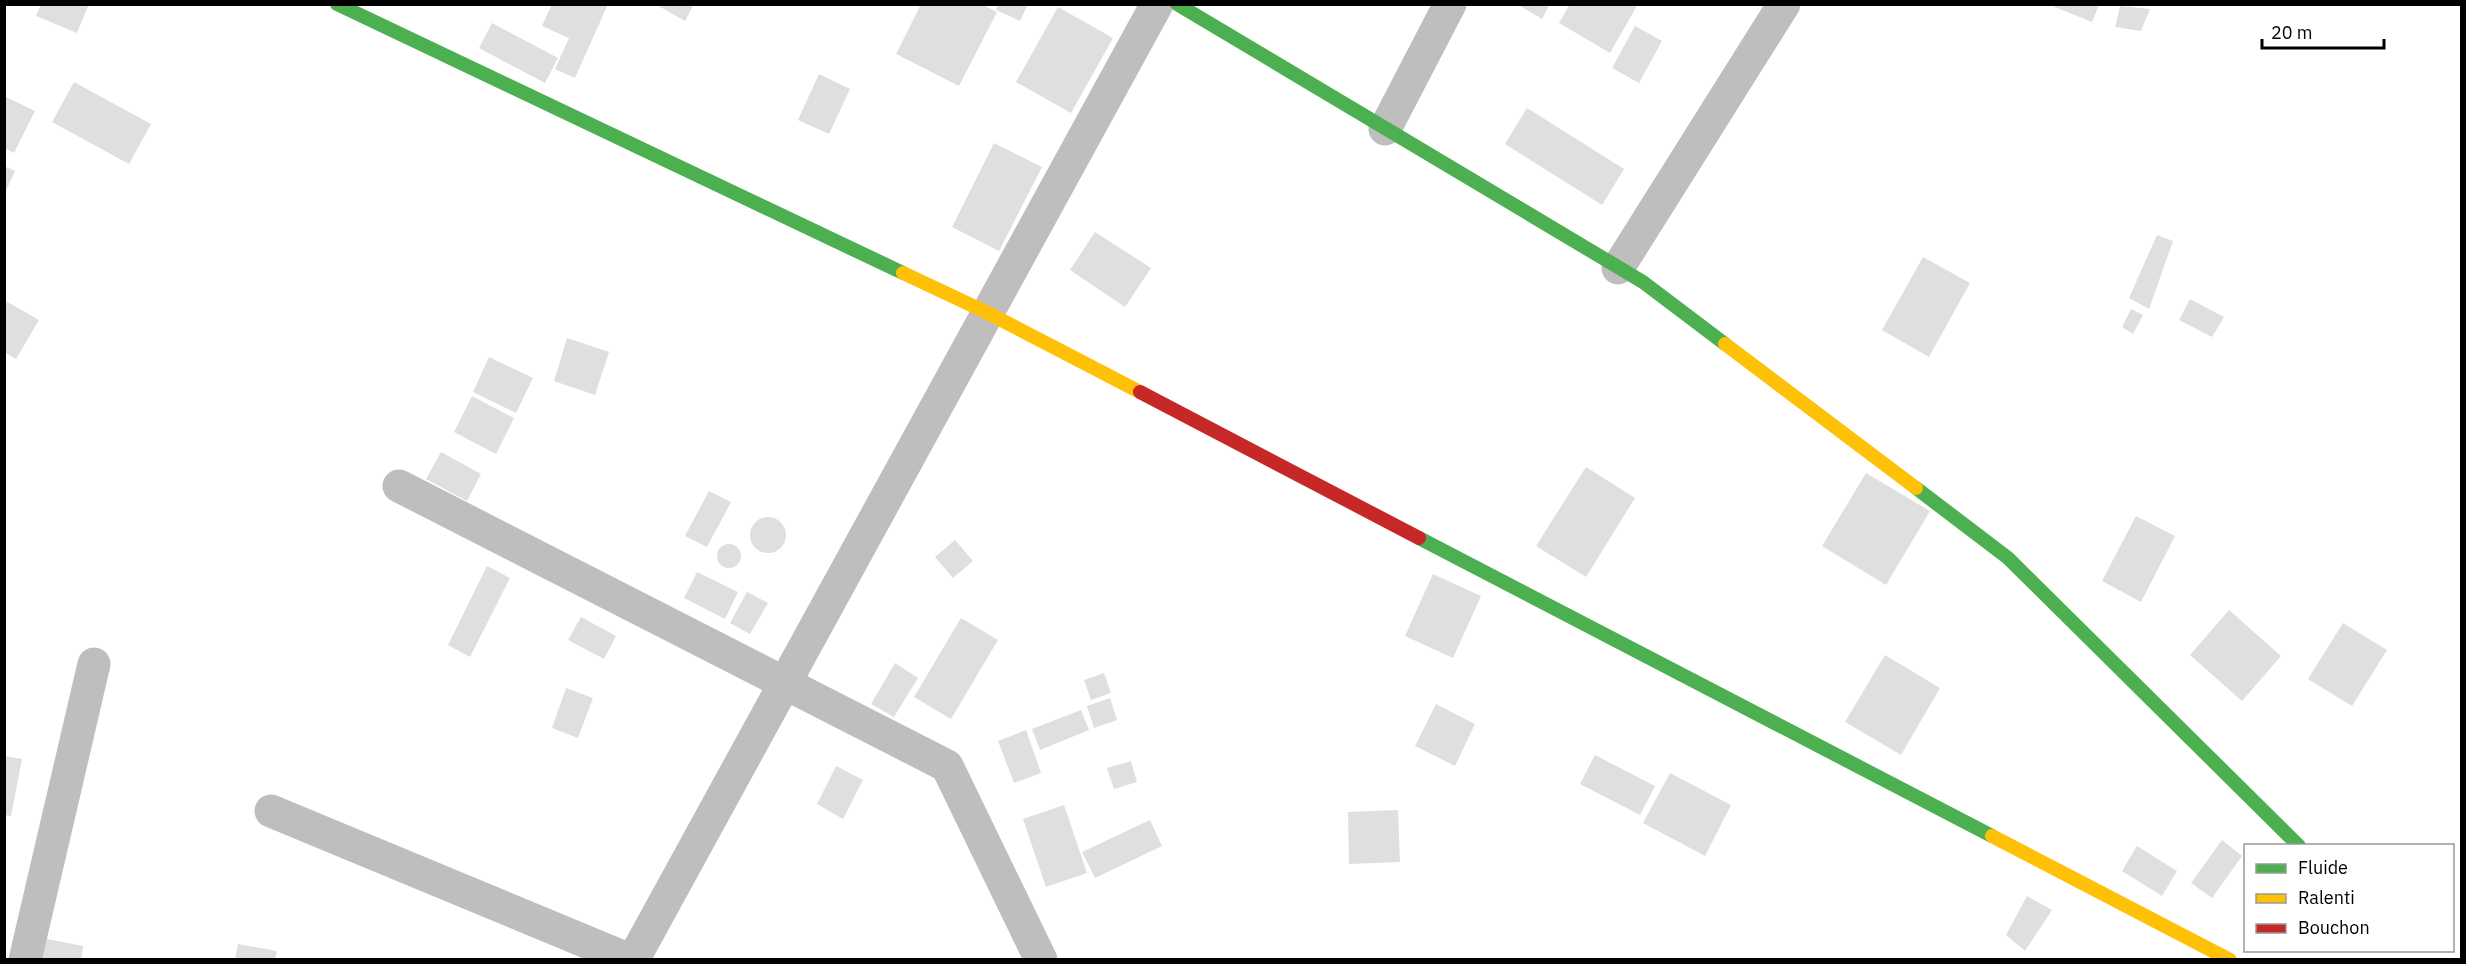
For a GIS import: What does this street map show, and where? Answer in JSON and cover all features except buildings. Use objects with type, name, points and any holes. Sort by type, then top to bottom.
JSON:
[{"type":"street","points":[[337,4],[988,313],[2230,960]]},
{"type":"street","points":[[271,811],[631,960],[1157,4]]},
{"type":"street","points":[[1177,4],[1643,282],[2008,558],[2297,844]]},
{"type":"street","points":[[1385,129],[1450,4]]},
{"type":"street","points":[[1618,268],[1784,4]]},
{"type":"street","points":[[399,486],[947,766],[1038,958]]},
{"type":"street","points":[[25,960],[93,664]]},
{"type":"traffic: fast","points":[[337,4],[903,273]]},
{"type":"traffic: fast","points":[[1177,4],[1643,282],[1725,344]]},
{"type":"traffic: fast","points":[[1916,488],[2008,558],[2297,844]]},
{"type":"traffic: fast","points":[[1419,538],[1992,836]]},
{"type":"traffic: slow","points":[[903,273],[988,313],[1140,392]]},
{"type":"traffic: slow","points":[[1725,344],[1916,488]]},
{"type":"traffic: slow","points":[[1992,836],[2230,960]]},
{"type":"traffic: jam","points":[[1140,392],[1419,538]]}]
